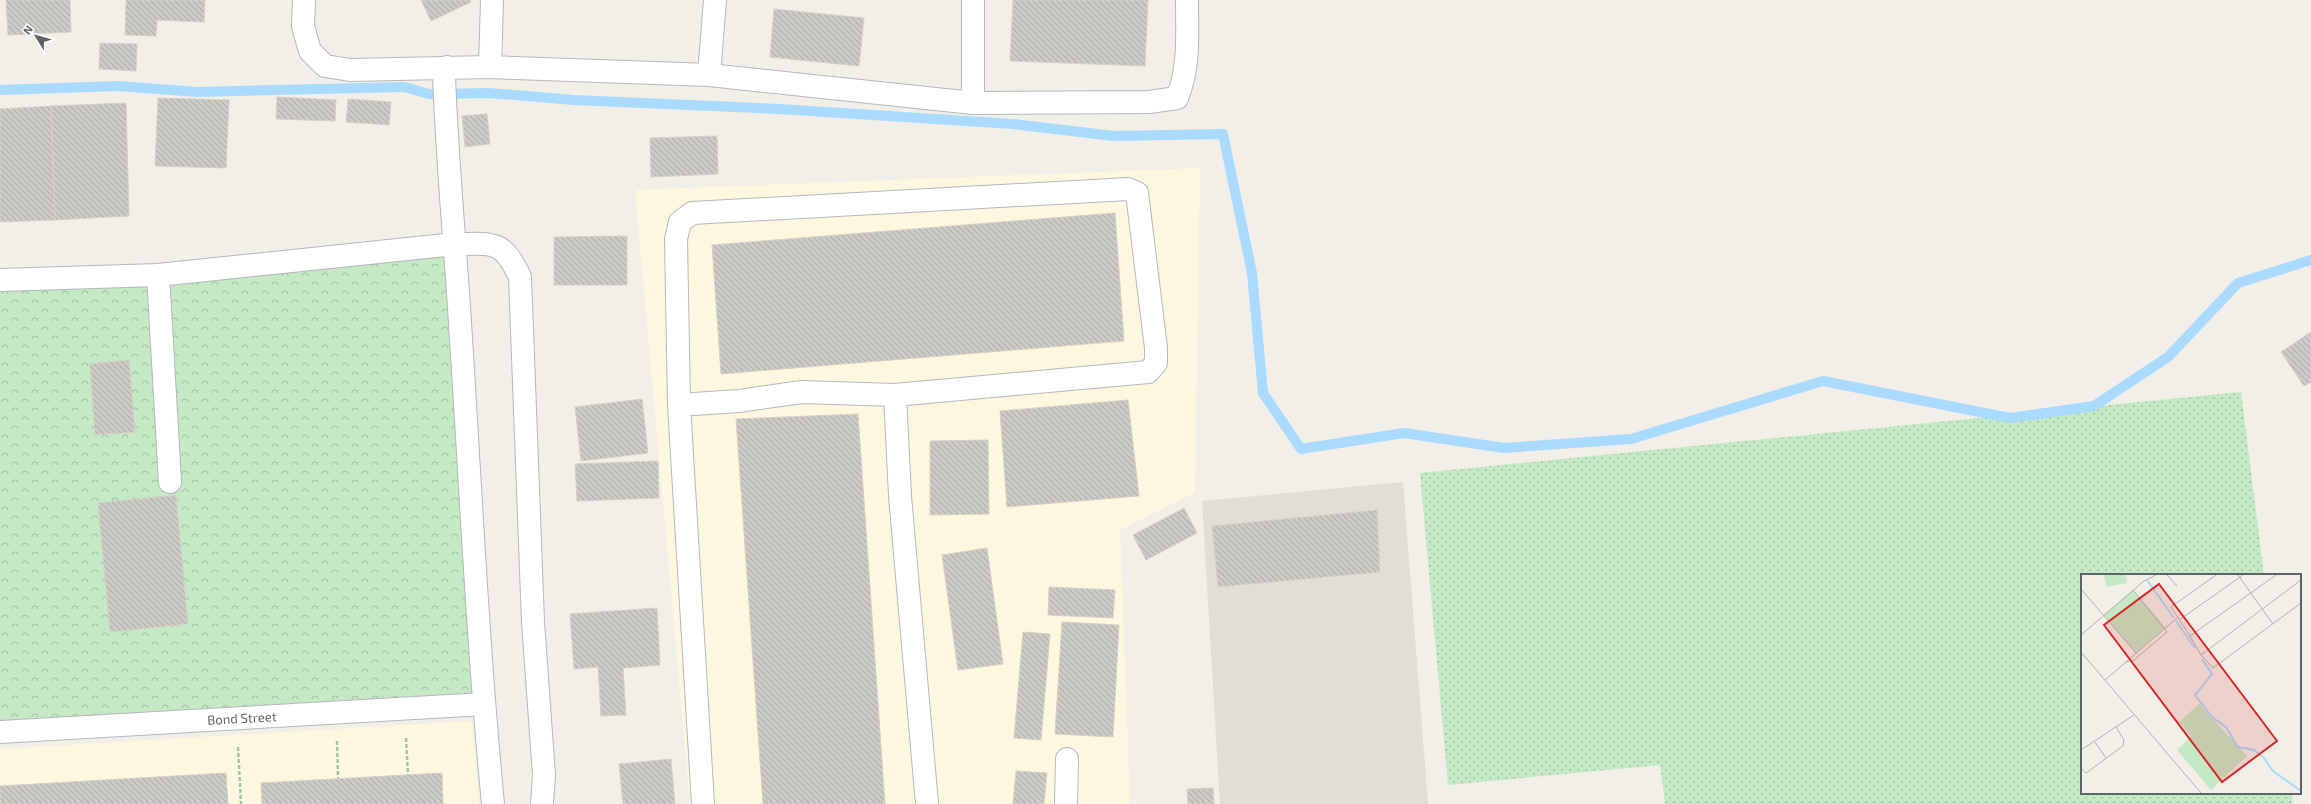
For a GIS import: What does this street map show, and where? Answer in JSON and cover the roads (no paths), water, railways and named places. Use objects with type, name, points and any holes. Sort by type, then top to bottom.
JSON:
[{"type":"street","points":[[304,0],[303,26],[310,51],[325,66],[350,70],[446,71],[490,67],[709,75],[973,103],[1149,102],[1177,98],[1183,83],[1187,50],[1187,0]]},
{"type":"street","points":[[490,67],[492,0]]},
{"type":"street","points":[[709,75],[715,0]]},
{"type":"street","points":[[973,103],[974,0]]},
{"type":"street","points":[[446,71],[445,111],[456,244],[484,704],[493,804]]},
{"type":"street","points":[[679,405],[739,401],[802,392],[895,395],[1148,372],[1156,364],[1156,348],[1137,194],[1128,189],[692,213],[680,222],[676,239],[679,405],[703,804]]},
{"type":"street","points":[[0,280],[158,275],[456,244],[495,244],[510,257],[520,277],[533,622],[544,775],[542,804]]},
{"type":"street","points":[[158,275],[170,482]]},
{"type":"street","points":[[895,395],[900,496],[927,804]]},
{"type":"street","name":"Bond Street","points":[[0,732],[484,704]]},
{"type":"street","points":[[1066,804],[1067,759]]},
{"type":"waterway","points":[[0,90],[119,86],[197,92],[404,87],[429,94],[489,93],[574,100],[779,109],[1013,124],[1114,136],[1223,134],[1252,273],[1263,393],[1301,449],[1404,433],[1504,448],[1631,439],[1823,381],[2010,418],[2094,406],[2168,357],[2238,283],[2311,260]]}]
